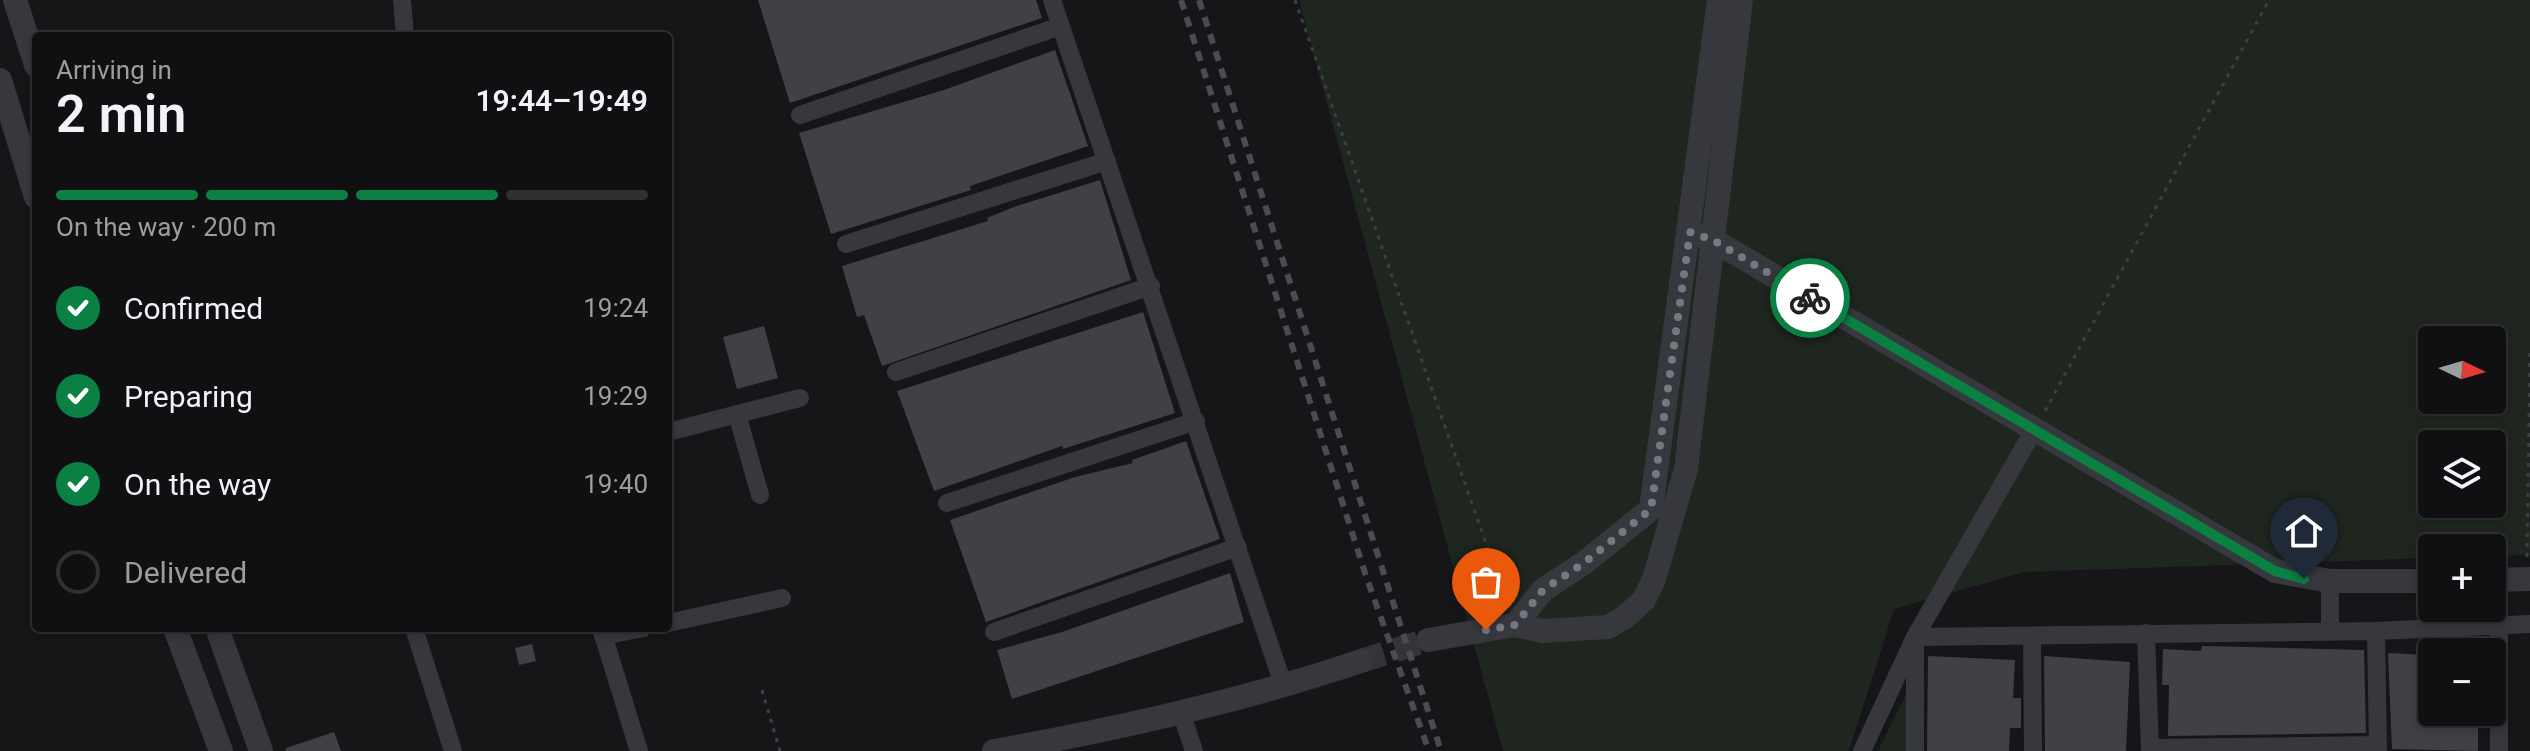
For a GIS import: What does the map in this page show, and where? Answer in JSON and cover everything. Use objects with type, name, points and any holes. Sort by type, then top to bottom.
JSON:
[{"type":"street","points":[[15,0],[32,53]]},
{"type":"street","points":[[402,0],[405,32]]},
{"type":"street","points":[[1052,0],[1284,687]]},
{"type":"street","points":[[1515,625],[1543,590],[1584,563],[1651,509],[1719,0]]},
{"type":"street","points":[[1428,640],[1515,625],[1542,631],[1608,627],[1644,600],[1670,530],[1686,469],[1741,0]]},
{"type":"street","points":[[800,115],[1061,26]]},
{"type":"street","points":[[0,80],[32,184]]},
{"type":"street","points":[[846,244],[1107,161]]},
{"type":"street","points":[[1690,232],[1713,240],[2275,571],[2330,581],[2418,581]]},
{"type":"street","points":[[896,372],[1151,286]]},
{"type":"street","points":[[672,431],[800,398]]},
{"type":"street","points":[[737,414],[760,495]]},
{"type":"street","points":[[947,503],[1196,421]]},
{"type":"street","points":[[1862,751],[1915,637],[2035,428]]},
{"type":"street","points":[[1651,509],[1670,530]]},
{"type":"street","points":[[994,632],[1238,547]]},
{"type":"street","points":[[2506,580],[2528,579]]},
{"type":"street","points":[[2330,581],[2330,631]]},
{"type":"street","points":[[672,622],[782,598]]},
{"type":"street","points":[[2446,622],[2446,629]]},
{"type":"street","points":[[1915,637],[2376,631],[2530,624]]},
{"type":"street","points":[[2499,625],[2499,751]]},
{"type":"street","points":[[2146,633],[2150,749],[2377,748],[2376,631]]},
{"type":"street","points":[[176,632],[221,751]]},
{"type":"street","points":[[218,632],[261,751]]},
{"type":"street","points":[[415,632],[453,751]]},
{"type":"street","points":[[602,632],[639,751]]},
{"type":"street","points":[[2032,636],[2033,751]]},
{"type":"street","points":[[1915,637],[1915,751]]},
{"type":"street","points":[[994,751],[1284,687],[1361,661]]},
{"type":"street","points":[[1181,712],[1194,751]]},
{"type":"path","points":[[1295,0],[1515,625]]},
{"type":"path","points":[[2035,428],[2269,0]]},
{"type":"path","points":[[2528,579],[2530,348]]},
{"type":"path","points":[[762,690],[780,751]]},
{"type":"shaded area","points":[[1299,0],[2530,0],[2530,555],[2506,556],[2506,534],[2418,534],[2418,558],[2024,572],[1894,609],[1849,751],[1503,751]]},
{"type":"shaded area","points":[[1910,686],[1909,751],[1878,751]]},
{"type":"building","points":[[758,0],[1036,0],[1042,18],[790,103]]},
{"type":"building","points":[[1055,50],[1088,146],[970,186],[971,190],[831,234],[799,133],[944,90]]},
{"type":"building","points":[[1100,180],[1131,280],[882,366],[864,315],[857,317],[842,266],[988,221],[987,218],[1014,207]]},
{"type":"building","points":[[1143,312],[1175,413],[1063,449],[1062,446],[934,491],[897,391]]},
{"type":"building","points":[[764,326],[778,378],[737,389],[723,337]]},
{"type":"building","points":[[1186,441],[1220,539],[986,622],[950,520],[1075,477],[1133,463],[1132,460]]},
{"type":"building","points":[[1230,573],[1244,622],[1012,699],[997,650],[1062,632]]},
{"type":"building","points":[[532,644],[536,661],[519,665],[515,648]]},
{"type":"building","points":[[2202,646],[2364,650],[2366,733],[2168,736],[2169,685],[2162,685],[2163,649],[2201,651]]},
{"type":"building","points":[[2388,653],[2418,654],[2418,726],[2478,726],[2478,751],[2392,749]]},
{"type":"building","points":[[1928,656],[2015,660],[2013,698],[2021,698],[2021,728],[2010,728],[2009,751],[1927,751]]},
{"type":"building","points":[[2044,656],[2130,662],[2126,751],[2045,751]]},
{"type":"building","points":[[334,732],[341,751],[286,751],[286,748]]},
{"type":"tunnel","points":[[1361,661],[1428,640]]},
{"type":"railway","points":[[1181,0],[1367,579],[1429,751]]},
{"type":"railway","points":[[1199,0],[1441,751]]},
{"type":"way so far","points":[[1486,630],[1515,625],[1543,590],[1584,563],[1651,509],[1690,232],[1713,240],[1810,298]]},
{"type":"route","points":[[1810,298],[2275,571],[2304,579]]}]
